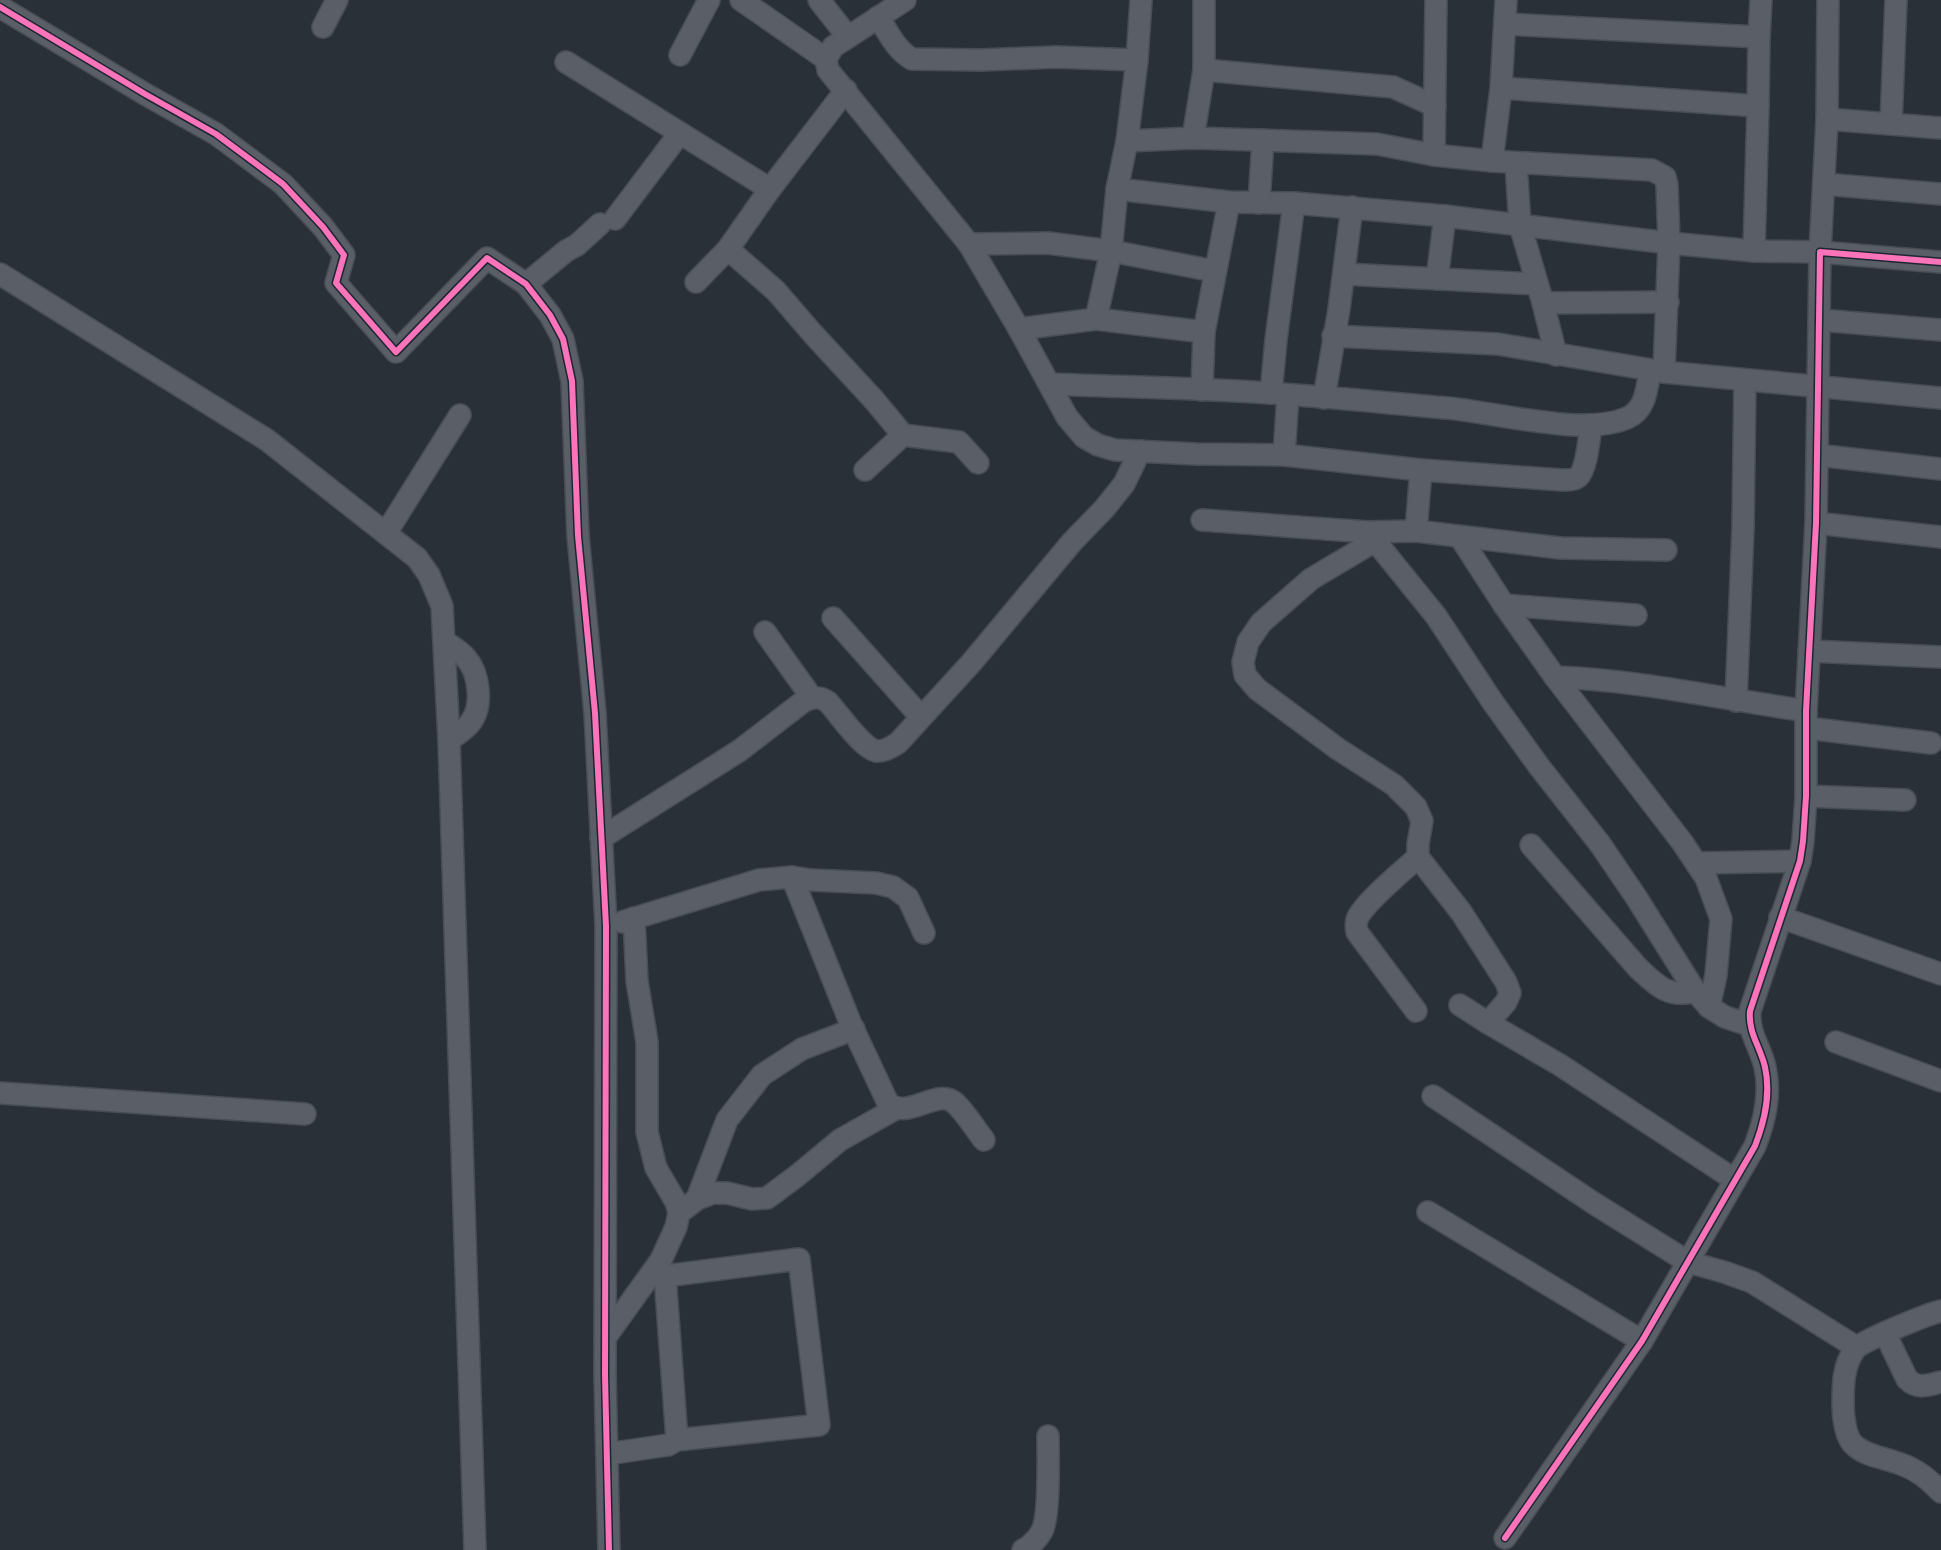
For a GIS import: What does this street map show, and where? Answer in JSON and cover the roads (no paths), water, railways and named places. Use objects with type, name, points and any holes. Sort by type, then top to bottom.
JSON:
[{"type":"street","points":[[323,26],[337,0]]},
{"type":"street","points":[[680,54],[709,0]]},
{"type":"street","points":[[741,0],[826,60]]},
{"type":"street","points":[[819,0],[848,37]]},
{"type":"street","points":[[905,0],[833,47],[826,60],[828,70],[969,244],[1020,329],[1067,417],[1084,437],[1098,445],[1115,450],[1284,455],[1421,470],[1572,480],[1579,476],[1583,468],[1591,425]]},
{"type":"street","points":[[1096,319],[1111,251],[1117,189],[1127,141],[1137,60],[1141,0]]},
{"type":"street","points":[[1193,138],[1204,70],[1204,0]]},
{"type":"street","points":[[1434,155],[1436,0]]},
{"type":"street","points":[[1492,161],[1501,88],[1506,0]]},
{"type":"street","points":[[1754,251],[1761,0]]},
{"type":"street","points":[[1505,1538],[1642,1341],[1755,1146],[1764,1121],[1768,1094],[1765,1066],[1749,1025],[1750,1011],[1800,861],[1806,796],[1806,720],[1816,524],[1820,252],[1827,119],[1828,0]]},
{"type":"street","points":[[1890,124],[1896,0]]},
{"type":"street","points":[[0,7],[145,94],[216,134],[283,184],[323,227],[344,254],[336,283],[396,352],[486,258],[526,284],[550,315],[563,339],[572,381],[578,536],[594,713],[606,926],[605,1338],[608,1550]]},
{"type":"street","points":[[878,18],[903,54],[912,59],[971,60],[1057,57],[1137,60]]},
{"type":"street","points":[[1504,24],[1759,37]]},
{"type":"street","points":[[566,62],[770,189]]},
{"type":"street","points":[[1204,70],[1394,87],[1435,106]]},
{"type":"street","points":[[1501,88],[1758,106]]},
{"type":"street","points":[[696,282],[728,249],[770,189],[846,90]]},
{"type":"street","points":[[1827,119],[1941,128]]},
{"type":"street","points":[[526,284],[566,251],[577,245],[608,221],[680,133]]},
{"type":"street","points":[[1050,384],[1280,394],[1470,410],[1547,422],[1591,425],[1613,423],[1629,418],[1641,408],[1657,371],[1668,302],[1669,243],[1667,185],[1665,177],[1660,172],[1492,161],[1434,155],[1377,144],[1193,138],[1127,141]]},
{"type":"street","points":[[1259,203],[1263,140]]},
{"type":"street","points":[[1516,163],[1520,225],[1556,355]]},
{"type":"street","points":[[1824,184],[1941,194]]},
{"type":"street","points":[[1117,189],[1229,202],[1294,203],[1445,216],[1669,243],[1754,251],[1820,252],[1941,262]]},
{"type":"street","points":[[1202,390],[1204,332],[1214,271],[1229,202]]},
{"type":"street","points":[[1284,455],[1276,340],[1294,203]]},
{"type":"street","points":[[1324,398],[1344,274],[1352,207]]},
{"type":"street","points":[[1437,279],[1445,216]]},
{"type":"street","points":[[969,244],[1048,243],[1111,251],[1214,271]]},
{"type":"street","points":[[728,249],[776,291],[903,435],[959,442],[978,463]]},
{"type":"street","points":[[0,274],[267,440],[417,558],[429,575],[442,606],[450,740],[475,1550]]},
{"type":"street","points":[[1344,274],[1437,279],[1540,293],[1668,302]]},
{"type":"street","points":[[1020,329],[1096,319],[1204,332]]},
{"type":"street","points":[[1820,320],[1941,330]]},
{"type":"street","points":[[1333,336],[1498,344],[1657,371],[1817,388],[1941,398]]},
{"type":"street","points":[[1736,701],[1743,528],[1744,380]]},
{"type":"street","points":[[386,533],[460,415]]},
{"type":"street","points":[[865,470],[903,435]]},
{"type":"street","points":[[601,838],[739,751],[804,701],[812,698],[821,697],[828,702],[866,745],[876,751],[885,750],[898,743],[972,662],[1072,542],[1104,509],[1124,484],[1140,451]]},
{"type":"street","points":[[1816,455],[1941,469]]},
{"type":"street","points":[[1416,531],[1421,470]]},
{"type":"street","points":[[1202,520],[1372,536],[1416,531],[1560,548],[1666,550]]},
{"type":"street","points":[[1816,524],[1941,537]]},
{"type":"street","points":[[1372,536],[1311,579],[1261,623],[1248,642],[1243,662],[1245,675],[1257,689],[1338,749],[1394,785],[1416,807],[1422,820],[1418,857],[1460,912],[1506,982],[1510,993],[1506,1002],[1488,1023]]},
{"type":"street","points":[[1372,536],[1436,616],[1509,725],[1600,844],[1702,999],[1725,1017],[1749,1025]]},
{"type":"street","points":[[1460,537],[1504,605],[1706,878],[1721,919],[1716,975],[1702,999]]},
{"type":"street","points":[[1504,605],[1636,615]]},
{"type":"street","points":[[833,618],[921,718]]},
{"type":"street","points":[[765,632],[812,698]]},
{"type":"street","points":[[444,641],[465,657],[475,674],[477,692],[477,708],[471,723],[450,740]]},
{"type":"street","points":[[1809,651],[1941,657]]},
{"type":"street","points":[[1556,677],[1595,678],[1662,687],[1736,701],[1806,720],[1931,743]]},
{"type":"street","points":[[1806,796],[1906,800]]},
{"type":"street","points":[[1531,845],[1638,968],[1655,984],[1673,994],[1684,994],[1702,999]]},
{"type":"street","points":[[1416,1011],[1357,932],[1356,927],[1358,918],[1367,906],[1418,857]]},
{"type":"street","points":[[1696,864],[1800,861]]},
{"type":"street","points":[[606,926],[759,880],[792,877],[893,887],[908,898],[924,933]]},
{"type":"street","points":[[792,877],[854,1030],[888,1103],[895,1109],[902,1110],[943,1099],[954,1102],[984,1140]]},
{"type":"street","points":[[1780,917],[1941,974]]},
{"type":"street","points":[[605,1338],[661,1260],[676,1227],[679,1213],[676,1202],[656,1168],[647,1132],[647,1042],[637,981],[634,918]]},
{"type":"street","points":[[1460,1005],[1560,1065],[1735,1180]]},
{"type":"street","points":[[697,1199],[727,1120],[762,1075],[802,1048],[854,1030]]},
{"type":"street","points":[[1836,1042],[1941,1081]]},
{"type":"street","points":[[0,1093],[305,1114]]},
{"type":"street","points":[[1433,1096],[1595,1204],[1688,1262],[1752,1282],[1856,1347]]},
{"type":"street","points":[[679,1213],[697,1199],[713,1192],[752,1199],[767,1198],[840,1140],[895,1109]]},
{"type":"street","points":[[1428,1212],[1642,1341]]},
{"type":"street","points":[[607,1454],[668,1445],[677,1440],[819,1425],[799,1259],[665,1276],[677,1440]]},
{"type":"street","points":[[1941,1311],[1926,1315],[1856,1347],[1847,1362],[1843,1378],[1843,1411],[1847,1433],[1854,1446],[1866,1453],[1901,1464],[1923,1474],[1941,1492]]},
{"type":"street","points":[[1885,1333],[1907,1379],[1912,1384],[1919,1387],[1941,1382]]},
{"type":"street","points":[[1023,1550],[1032,1545],[1043,1529],[1046,1506],[1048,1436]]}]
